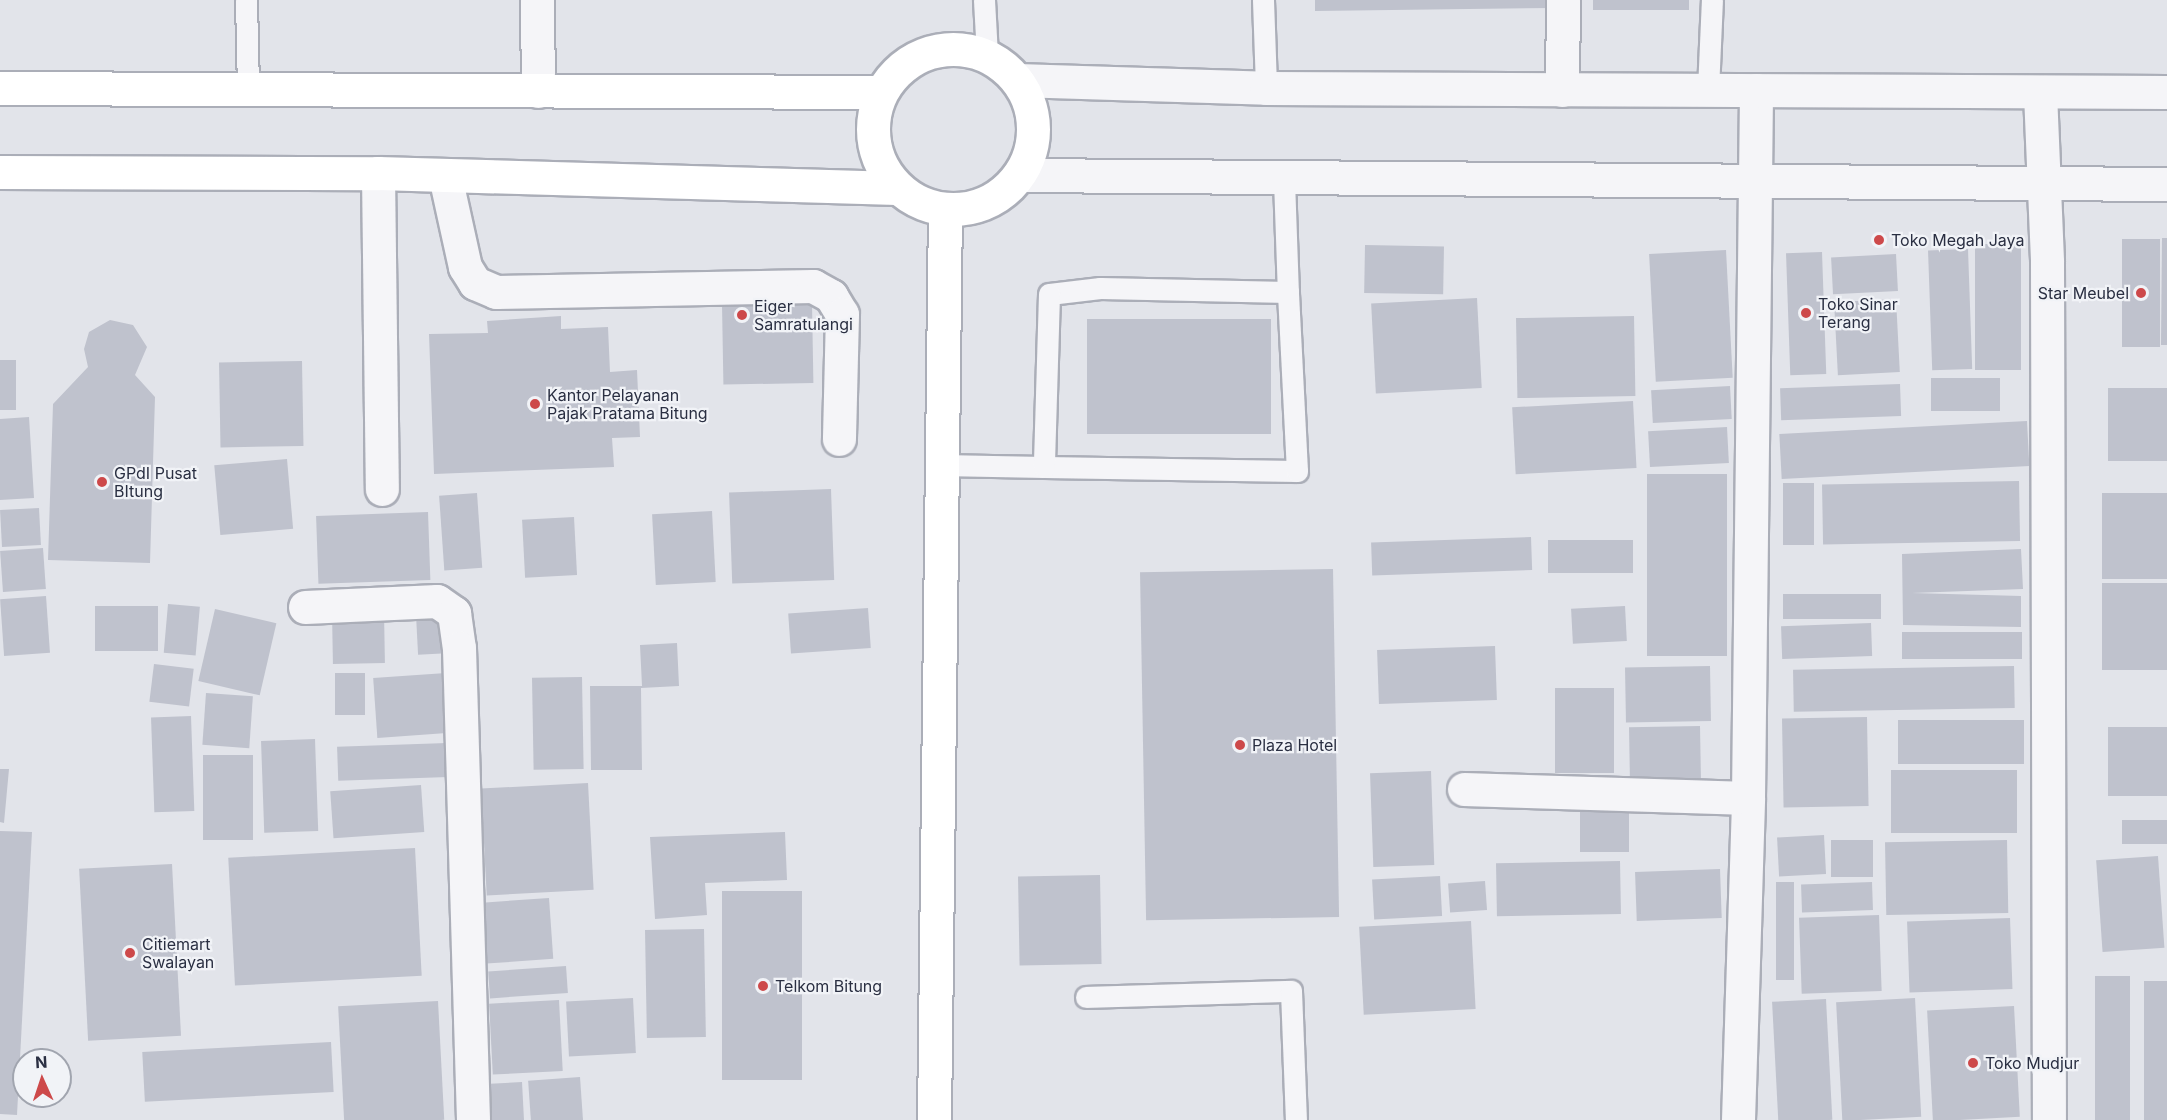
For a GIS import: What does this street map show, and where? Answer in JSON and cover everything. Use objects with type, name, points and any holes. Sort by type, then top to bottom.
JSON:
[{"type":"highway","points":[[955,49],[987,56],[1017,80],[1033,117],[1034,137],[1019,175],[999,195],[973,207],[945,210],[911,199],[897,188],[882,169],[873,147],[872,124],[878,92],[903,64],[923,54],[955,49]]},
{"type":"highway","points":[[0,88],[248,91],[878,92]]},
{"type":"highway","points":[[0,172],[378,173],[897,188]]},
{"type":"highway","points":[[934,1120],[945,210]]},
{"type":"street","points":[[537,0],[538,91]]},
{"type":"street","points":[[1562,90],[1563,0]]},
{"type":"street","points":[[1017,80],[1266,88],[2167,92]]},
{"type":"street","points":[[1738,1120],[1748,798],[1756,90]]},
{"type":"street","points":[[2040,93],[2046,185],[2049,1120]]},
{"type":"street","points":[[378,173],[382,489]]},
{"type":"street","points":[[1019,175],[1284,180],[2167,184]]},
{"type":"street","points":[[445,176],[465,267],[475,283],[496,292],[813,286],[831,296],[842,314],[839,438]]},
{"type":"street","points":[[305,607],[437,601],[454,613],[459,648],[473,1120]]},
{"type":"street","points":[[1464,789],[1748,798]]},
{"type":"lane","points":[[246,0],[248,91]]},
{"type":"lane","points":[[984,0],[987,56]]},
{"type":"lane","points":[[1263,0],[1266,88]]},
{"type":"lane","points":[[1708,90],[1712,0]]},
{"type":"lane","points":[[941,465],[1297,471],[1284,180]]},
{"type":"lane","points":[[1044,467],[1049,294],[1100,288],[1288,292]]},
{"type":"lane","points":[[1086,996],[1291,991],[1296,1120]]},
{"type":"building","points":[[1315,0],[1551,0],[1551,8],[1315,11]]},
{"type":"building","points":[[1593,0],[1689,0],[1689,10],[1593,10]]},
{"type":"building","points":[[2162,238],[2167,238],[2167,345],[2161,345]]},
{"type":"building","name":"Star Meubel","points":[[2122,239],[2160,239],[2160,347],[2122,347]]},
{"type":"building","points":[[1975,244],[2021,244],[2021,370],[1975,370]]},
{"type":"building","points":[[1365,245],[1444,246],[1443,294],[1364,293]]},
{"type":"building","points":[[1968,249],[1972,369],[1932,370],[1928,250]]},
{"type":"building","points":[[1726,250],[1733,378],[1656,382],[1649,254]]},
{"type":"building","name":"Toko Sinar Terang","points":[[1822,252],[1826,374],[1790,375],[1786,253]]},
{"type":"building","points":[[1896,254],[1898,291],[1833,294],[1831,257]]},
{"type":"building","points":[[1477,298],[1482,388],[1376,393],[1371,304]]},
{"type":"building","points":[[1896,299],[1900,372],[1838,375],[1834,302]]},
{"type":"building","points":[[812,303],[813,383],[723,385],[722,305]]},
{"type":"building","name":"Kantor Pelayanan Pajak Pratama Bitung","points":[[561,316],[561,329],[608,327],[610,372],[637,370],[640,437],[612,438],[614,467],[434,474],[429,334],[488,333],[487,321]]},
{"type":"building","points":[[1634,316],[1635,396],[1517,398],[1516,318]]},
{"type":"building","points":[[1087,319],[1271,319],[1271,434],[1087,434]]},
{"type":"building","name":"GPdI Pusat BItung","points":[[110,320],[133,325],[147,347],[135,375],[155,397],[150,563],[48,560],[53,404],[88,367],[84,349],[89,332]]},
{"type":"building","points":[[0,360],[16,360],[16,410],[0,410]]},
{"type":"building","points":[[302,361],[303,446],[220,447],[219,362]]},
{"type":"building","points":[[1931,378],[2000,378],[2000,411],[1931,411]]},
{"type":"building","points":[[1900,384],[1901,416],[1781,420],[1780,388]]},
{"type":"building","points":[[1730,386],[1732,419],[1653,423],[1651,390]]},
{"type":"building","points":[[2108,388],[2167,388],[2167,461],[2108,461]]},
{"type":"building","points":[[1633,401],[1637,468],[1516,474],[1512,407]]},
{"type":"building","points":[[29,417],[34,498],[0,500],[0,419]]},
{"type":"building","points":[[2027,421],[2029,466],[1782,479],[1779,434]]},
{"type":"building","points":[[1727,427],[1729,463],[1650,467],[1648,431]]},
{"type":"building","points":[[287,459],[293,529],[220,535],[214,465]]},
{"type":"building","points":[[1647,474],[1727,474],[1727,656],[1647,656]]},
{"type":"building","points":[[2019,481],[2020,541],[1823,544],[1822,484]]},
{"type":"building","points":[[1783,483],[1814,483],[1814,545],[1783,545]]},
{"type":"building","points":[[831,489],[834,580],[732,584],[729,493]]},
{"type":"building","points":[[477,493],[482,568],[444,570],[439,496]]},
{"type":"building","points":[[2102,493],[2167,493],[2167,579],[2102,579]]},
{"type":"building","points":[[39,508],[41,545],[2,547],[0,510]]},
{"type":"building","points":[[712,511],[716,582],[656,585],[652,514]]},
{"type":"building","points":[[428,512],[430,580],[318,584],[316,516]]},
{"type":"building","points":[[574,517],[577,575],[525,578],[522,520]]},
{"type":"building","points":[[1531,537],[1532,570],[1372,576],[1371,543]]},
{"type":"building","points":[[1548,540],[1633,540],[1633,573],[1548,573]]},
{"type":"building","points":[[43,548],[46,589],[3,592],[0,551]]},
{"type":"building","points":[[2021,549],[2023,589],[1912,593],[2021,596],[2021,627],[1903,625],[1902,554]]},
{"type":"building","name":"Plaza Hotel","points":[[1333,569],[1339,917],[1146,920],[1140,572]]},
{"type":"building","points":[[2102,583],[2167,583],[2167,670],[2102,670]]},
{"type":"building","points":[[1783,594],[1881,594],[1881,619],[1783,619]]},
{"type":"building","points":[[46,596],[50,653],[4,656],[0,599]]},
{"type":"building","points":[[168,604],[200,607],[196,656],[164,653]]},
{"type":"building","points":[[95,606],[158,606],[158,651],[95,651]]},
{"type":"building","points":[[1625,606],[1627,641],[1573,644],[1571,609]]},
{"type":"building","points":[[868,608],[871,648],[791,653],[788,614]]},
{"type":"building","points":[[215,609],[276,623],[260,695],[198,681]]},
{"type":"building","points":[[384,611],[385,663],[333,664],[332,612]]},
{"type":"building","points":[[449,614],[451,653],[418,655],[416,616]]},
{"type":"building","points":[[1871,623],[1872,656],[1782,659],[1781,626]]},
{"type":"building","points":[[1902,632],[2022,632],[2022,659],[1902,659]]},
{"type":"building","points":[[677,643],[679,686],[641,688],[642,770],[591,770],[590,686],[642,686],[640,645]]},
{"type":"building","points":[[1495,646],[1497,700],[1379,704],[1377,650]]},
{"type":"building","points":[[154,664],[194,669],[189,707],[149,702]]},
{"type":"building","points":[[1710,666],[1711,721],[1626,722],[1625,667]]},
{"type":"building","points":[[2014,666],[2015,708],[1794,712],[1793,670]]},
{"type":"building","points":[[335,673],[365,673],[365,715],[335,715]]},
{"type":"building","points":[[446,673],[450,733],[377,738],[373,678]]},
{"type":"building","points":[[582,677],[584,769],[534,770],[532,678]]},
{"type":"building","points":[[1555,688],[1614,688],[1614,773],[1555,773]]},
{"type":"building","points":[[206,693],[253,696],[249,748],[202,745]]},
{"type":"building","points":[[191,716],[194,811],[154,812],[151,717]]},
{"type":"building","points":[[1867,717],[1869,806],[1784,807],[1782,718]]},
{"type":"building","points":[[1898,720],[2024,720],[2024,764],[1898,764]]},
{"type":"building","points":[[1700,726],[1701,781],[1630,782],[1629,727]]},
{"type":"building","points":[[2108,727],[2167,727],[2167,796],[2108,796]]},
{"type":"building","points":[[315,739],[318,831],[264,833],[261,741]]},
{"type":"building","points":[[447,743],[448,777],[338,781],[337,747]]},
{"type":"building","points":[[203,755],[253,755],[253,840],[203,840]]},
{"type":"building","points":[[0,769],[9,769],[4,823],[0,822]]},
{"type":"building","points":[[1891,770],[2017,770],[2017,833],[1891,833]]},
{"type":"building","points":[[1431,771],[1434,865],[1373,867],[1370,773]]},
{"type":"building","points":[[588,783],[594,890],[487,895],[481,789]]},
{"type":"building","points":[[421,785],[424,832],[334,838],[330,791]]},
{"type":"building","points":[[1580,801],[1629,801],[1629,852],[1580,852]]},
{"type":"building","points":[[2122,820],[2167,820],[2167,844],[2122,844]]},
{"type":"building","points":[[0,831],[32,832],[21,1048],[12,1048],[12,1108],[17,1108],[17,1115],[0,1114]]},
{"type":"building","points":[[785,832],[787,880],[705,883],[707,915],[655,919],[650,837]]},
{"type":"building","points":[[1824,835],[1826,874],[1779,876],[1777,837]]},
{"type":"building","points":[[1831,840],[1873,840],[1873,877],[1831,877]]},
{"type":"building","points":[[2007,840],[2008,913],[1886,915],[1885,842]]},
{"type":"building","points":[[415,848],[422,976],[235,986],[228,858]]},
{"type":"building","points":[[2158,856],[2164,948],[2103,952],[2096,860]]},
{"type":"building","points":[[1620,861],[1621,914],[1497,916],[1496,863]]},
{"type":"building","name":"Citiemart Swalayan","points":[[172,864],[181,1036],[88,1041],[79,869]]},
{"type":"building","points":[[1720,869],[1722,918],[1637,921],[1635,872]]},
{"type":"building","points":[[1100,875],[1102,964],[1020,965],[1018,876]]},
{"type":"building","points":[[1440,876],[1442,916],[1374,920],[1372,880]]},
{"type":"building","points":[[1485,881],[1487,910],[1450,913],[1448,884]]},
{"type":"building","points":[[1776,882],[1794,882],[1794,980],[1776,980]]},
{"type":"building","points":[[1872,882],[1873,910],[1802,912],[1801,884]]},
{"type":"building","name":"Telkom Bitung","points":[[722,891],[802,891],[802,1080],[722,1080]]},
{"type":"building","points":[[549,898],[553,959],[486,964],[482,903]]},
{"type":"building","points":[[1879,915],[1882,991],[1802,994],[1799,918]]},
{"type":"building","points":[[2010,918],[2012,989],[1910,993],[1907,922]]},
{"type":"building","points":[[1471,921],[1476,1009],[1364,1015],[1359,927]]},
{"type":"building","points":[[704,929],[706,1037],[647,1038],[645,930]]},
{"type":"building","points":[[566,966],[568,993],[490,998],[488,971]]},
{"type":"building","points":[[2095,976],[2130,976],[2130,1120],[2095,1120]]},
{"type":"building","points":[[2144,981],[2167,981],[2167,1120],[2144,1120]]},
{"type":"building","points":[[633,998],[636,1053],[569,1056],[566,1002]]},
{"type":"building","points":[[1915,998],[1921,1117],[1842,1120],[1836,1002]]},
{"type":"building","points":[[1826,999],[1832,1120],[1778,1120],[1772,1002]]},
{"type":"building","points":[[559,1000],[563,1071],[493,1075],[489,1004]]},
{"type":"building","points":[[438,1001],[444,1120],[344,1120],[338,1006]]},
{"type":"building","name":"Toko Mudjur","points":[[2014,1006],[2020,1117],[1933,1120],[1927,1011]]},
{"type":"building","points":[[331,1042],[334,1092],[145,1102],[142,1052]]},
{"type":"building","points":[[580,1077],[583,1120],[531,1120],[528,1081]]},
{"type":"building","points":[[522,1082],[524,1120],[487,1120],[485,1084]]},
{"type":"place","name":"Toko Megah Jaya","points":[[1879,240]]},
{"type":"place","name":"Star Meubel","points":[[2141,293]]},
{"type":"place","name":"Toko Sinar Terang","points":[[1806,313]]},
{"type":"place","name":"Eiger Samratulangi","points":[[742,315]]},
{"type":"place","name":"Kantor Pelayanan Pajak Pratama Bitung","points":[[535,404]]},
{"type":"place","name":"GPdI Pusat BItung","points":[[102,482]]},
{"type":"place","name":"Plaza Hotel","points":[[1240,745]]},
{"type":"place","name":"Citiemart Swalayan","points":[[130,953]]},
{"type":"place","name":"Telkom Bitung","points":[[763,986]]},
{"type":"place","name":"Toko Mudjur","points":[[1973,1063]]}]
